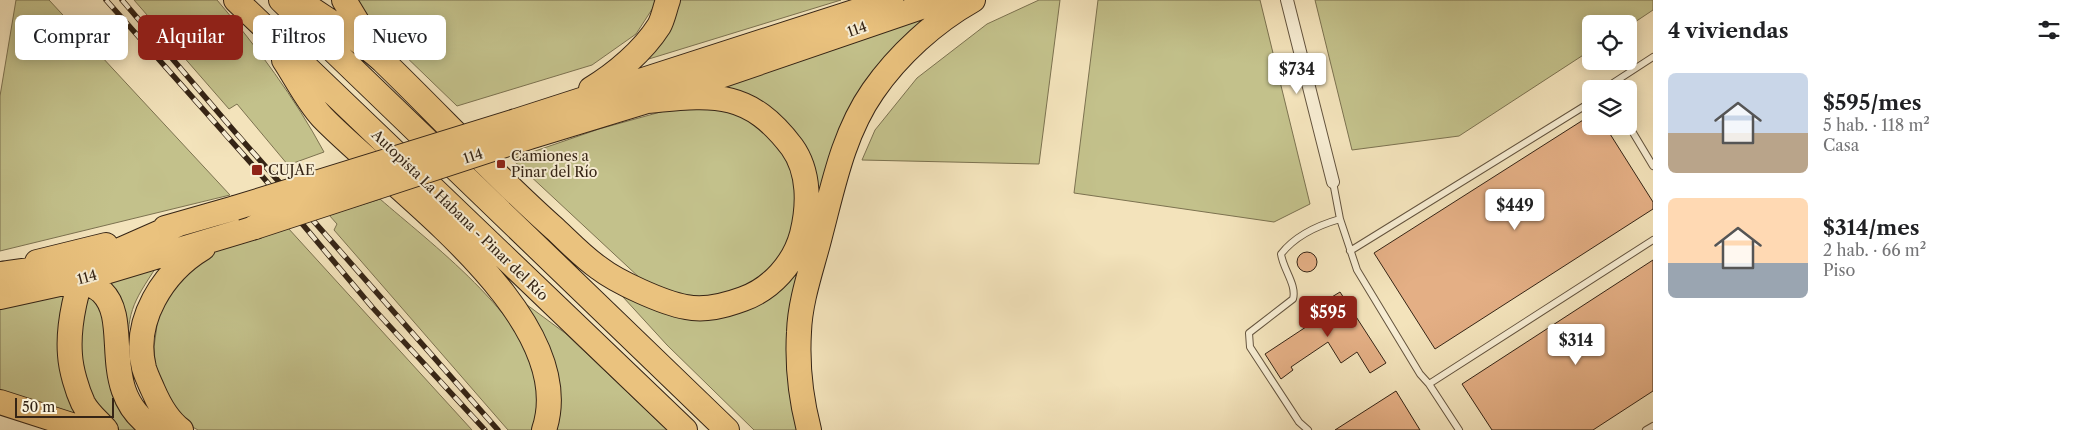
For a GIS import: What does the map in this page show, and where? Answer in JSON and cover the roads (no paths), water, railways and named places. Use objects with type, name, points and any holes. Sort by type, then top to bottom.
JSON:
[{"type":"highway","name":"Autopista La Habana - Pinar del Río","points":[[236,0],[253,16]]},
{"type":"highway","points":[[281,0],[727,430]]},
{"type":"highway","points":[[298,0],[354,38]]},
{"type":"highway","points":[[344,0],[354,16]]},
{"type":"highway","points":[[564,106],[616,74],[660,25],[668,0]]},
{"type":"highway","name":"114","points":[[0,297],[82,279],[216,240],[521,129],[564,106],[891,0]]},
{"type":"highway","name":"114","points":[[0,269],[76,254],[521,129],[647,101],[942,0]]},
{"type":"highway","points":[[809,430],[799,366],[799,332],[810,273],[848,138],[858,116],[889,69],[928,32],[973,0]]},
{"type":"highway","points":[[284,60],[321,116],[469,252],[512,307],[539,350],[548,381],[547,419],[544,430]]},
{"type":"highway","name":"Autopista La Habana - Pinar del Río","points":[[298,60],[685,430]]},
{"type":"highway","points":[[381,60],[545,220],[600,269],[653,296],[686,307],[703,309],[737,301],[767,288],[792,257],[800,241],[807,215],[806,186],[795,152],[776,128],[760,113],[724,99],[702,96],[647,101]]},
{"type":"highway","points":[[545,220],[641,349]]},
{"type":"highway","points":[[106,430],[84,404],[70,356],[71,323],[82,279],[87,266],[95,261],[179,224]]},
{"type":"highway","points":[[181,430],[174,425],[156,398],[144,367],[142,336],[145,320],[155,295],[175,271],[196,253],[216,240]]},
{"type":"highway","points":[[469,252],[521,274]]},
{"type":"highway","points":[[0,274],[59,270],[82,279],[103,292],[112,309],[117,369],[123,389],[134,411],[156,430]]},
{"type":"highway","points":[[0,402],[87,430]]},
{"type":"street","points":[[1287,0],[1333,182]]},
{"type":"lane","points":[[1618,80],[1653,57]]},
{"type":"lane","points":[[1350,251],[1582,108]]},
{"type":"lane","points":[[1634,135],[1653,166]]},
{"type":"lane","points":[[1333,182],[1340,219],[1356,270],[1420,374],[1429,384],[1459,430]]},
{"type":"lane","points":[[1308,430],[1299,422],[1250,347],[1249,333],[1293,299],[1295,292],[1281,254],[1288,246],[1314,229],[1340,219]]},
{"type":"lane","points":[[1429,384],[1653,240]]},
{"type":"lane","points":[[1646,430],[1653,426]]},
{"type":"railway","points":[[106,0],[257,170],[372,307],[485,430]]},
{"type":"railway","points":[[122,0],[235,132],[498,430]]},
{"type":"place","name":"Camiones a Pinar del Río","points":[[501,164]]},
{"type":"place","name":"CUJAE","points":[[257,170]]}]
